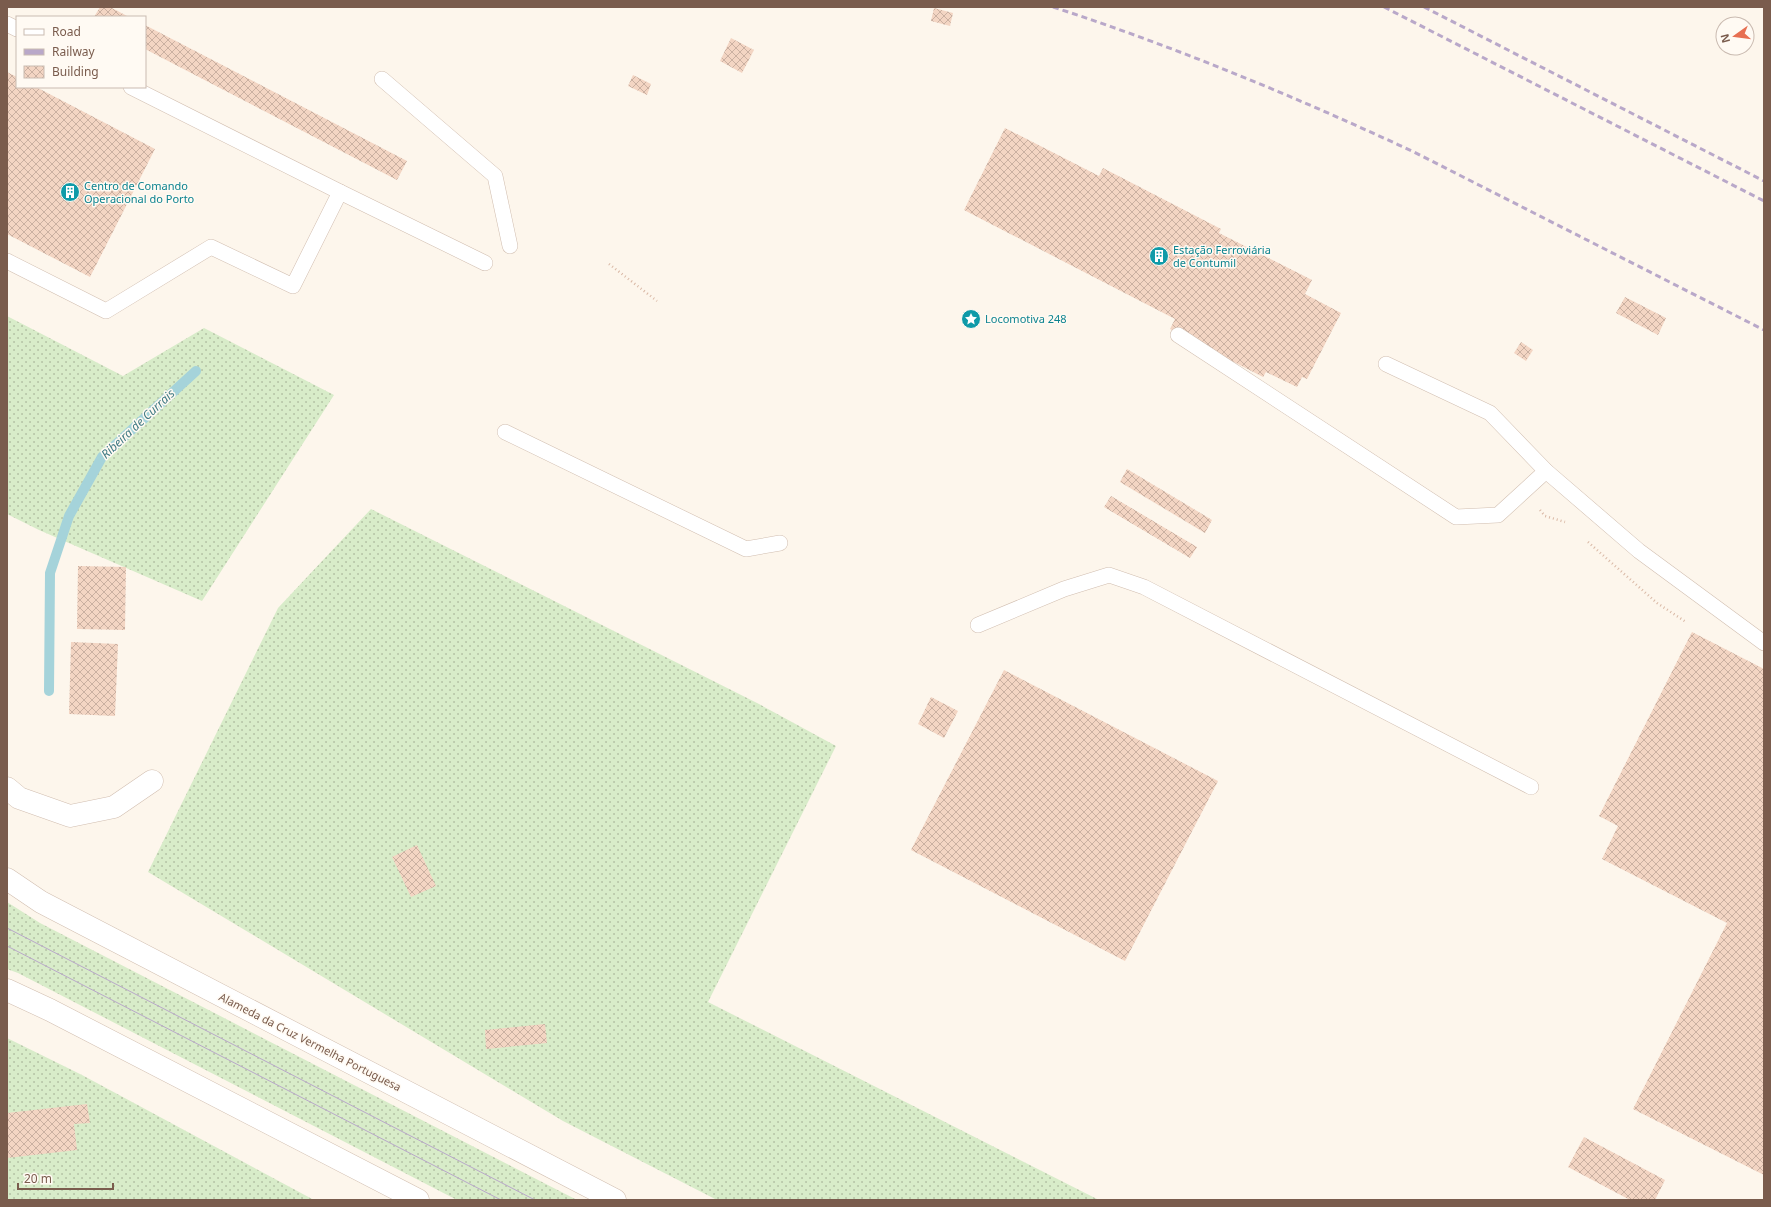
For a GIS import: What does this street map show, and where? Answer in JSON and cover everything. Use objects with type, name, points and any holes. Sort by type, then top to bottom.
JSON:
[{"type":"street","points":[[7,788],[19,798],[70,816],[114,807],[152,781]]},
{"type":"street","name":"Alameda da Cruz Vermelha Portuguesa","points":[[7,879],[41,902],[616,1200]]},
{"type":"street","points":[[7,990],[58,1014],[418,1200]]},
{"type":"lane","points":[[7,24],[16,28]]},
{"type":"lane","points":[[382,79],[496,176],[510,246]]},
{"type":"lane","points":[[133,88],[485,263]]},
{"type":"lane","points":[[7,261],[106,311],[211,247],[292,286],[340,192]]},
{"type":"lane","points":[[1178,335],[1456,518],[1498,515],[1546,472]]},
{"type":"lane","points":[[1386,364],[1490,413],[1546,472],[1639,551],[1764,643]]},
{"type":"lane","points":[[505,432],[746,549],[780,543]]},
{"type":"lane","points":[[978,625],[1064,589],[1109,575],[1144,587],[1531,787]]},
{"type":"path","points":[[609,264],[657,301]]},
{"type":"path","points":[[1524,491],[1545,516],[1564,520],[1569,526]]},
{"type":"path","points":[[1587,541],[1657,604],[1686,622]]},
{"type":"green space","points":[[7,316],[123,376],[204,328],[334,395],[202,601],[39,530],[7,514]]},
{"type":"green space","points":[[371,509],[759,704],[836,746],[708,1002],[1099,1200],[717,1200],[563,1121],[148,872],[278,608]]},
{"type":"green space","points":[[7,902],[40,923],[577,1200],[457,1200],[18,973],[7,969]]},
{"type":"green space","points":[[7,1038],[82,1075],[314,1200],[7,1200]]},
{"type":"building","points":[[100,7],[110,7],[127,16],[95,16]]},
{"type":"building","points":[[934,8],[953,13],[950,26],[931,21]]},
{"type":"building","points":[[146,26],[407,161],[397,180],[146,50]]},
{"type":"building","points":[[731,38],[754,50],[742,73],[720,61]]},
{"type":"building","name":"Centro de Comando Operacional do Porto","points":[[7,72],[16,76],[16,88],[38,88],[155,149],[90,277],[7,234]]},
{"type":"building","points":[[633,75],[651,84],[647,95],[628,86]]},
{"type":"building","name":"Estação Ferroviária de Contumil","points":[[1005,128],[1099,176],[1103,168],[1221,229],[1219,233],[1312,280],[1305,294],[1341,313],[1307,379],[1302,377],[1297,387],[1266,372],[1263,377],[1170,329],[1175,319],[964,210]]},
{"type":"building","points":[[1625,297],[1666,318],[1658,335],[1616,313]]},
{"type":"building","points":[[1521,342],[1533,350],[1526,361],[1514,353]]},
{"type":"building","points":[[1127,469],[1212,520],[1205,533],[1120,482]]},
{"type":"building","points":[[1111,496],[1197,547],[1190,558],[1104,507]]},
{"type":"building","points":[[78,566],[126,567],[125,630],[77,629]]},
{"type":"building","points":[[1692,632],[1764,669],[1764,1175],[1633,1109],[1727,923],[1602,859],[1618,826],[1599,816]]},
{"type":"building","points":[[71,642],[118,644],[115,716],[69,714]]},
{"type":"building","points":[[1004,670],[1218,781],[1125,961],[911,850]]},
{"type":"building","points":[[931,697],[958,711],[944,738],[918,724]]},
{"type":"building","points":[[417,845],[436,886],[411,897],[392,857]]},
{"type":"building","points":[[545,1024],[547,1043],[486,1049],[485,1030]]},
{"type":"building","points":[[87,1104],[90,1123],[74,1124],[77,1150],[7,1158],[7,1113]]},
{"type":"building","points":[[1584,1137],[1665,1180],[1655,1200],[1630,1200],[1568,1167]]},
{"type":"waterway","name":"Ribeira de Currais","points":[[49,691],[50,573],[69,516],[102,457],[196,371]]},
{"type":"tram line","points":[[7,928],[535,1200]]},
{"type":"tram line","points":[[7,946],[501,1200]]},
{"type":"railway","points":[[1053,7],[1099,22],[1190,56],[1280,92],[1370,132],[1414,152],[1764,330]]},
{"type":"railway","points":[[1384,7],[1764,201]]},
{"type":"railway","points":[[1424,7],[1764,181]]},
{"type":"place","name":"Centro de Comando Operacional do Porto","points":[[70,192]]},
{"type":"place","name":"Estação Ferroviária de Contumil","points":[[1159,256]]},
{"type":"place","name":"Locomotiva 248","points":[[971,319]]}]
